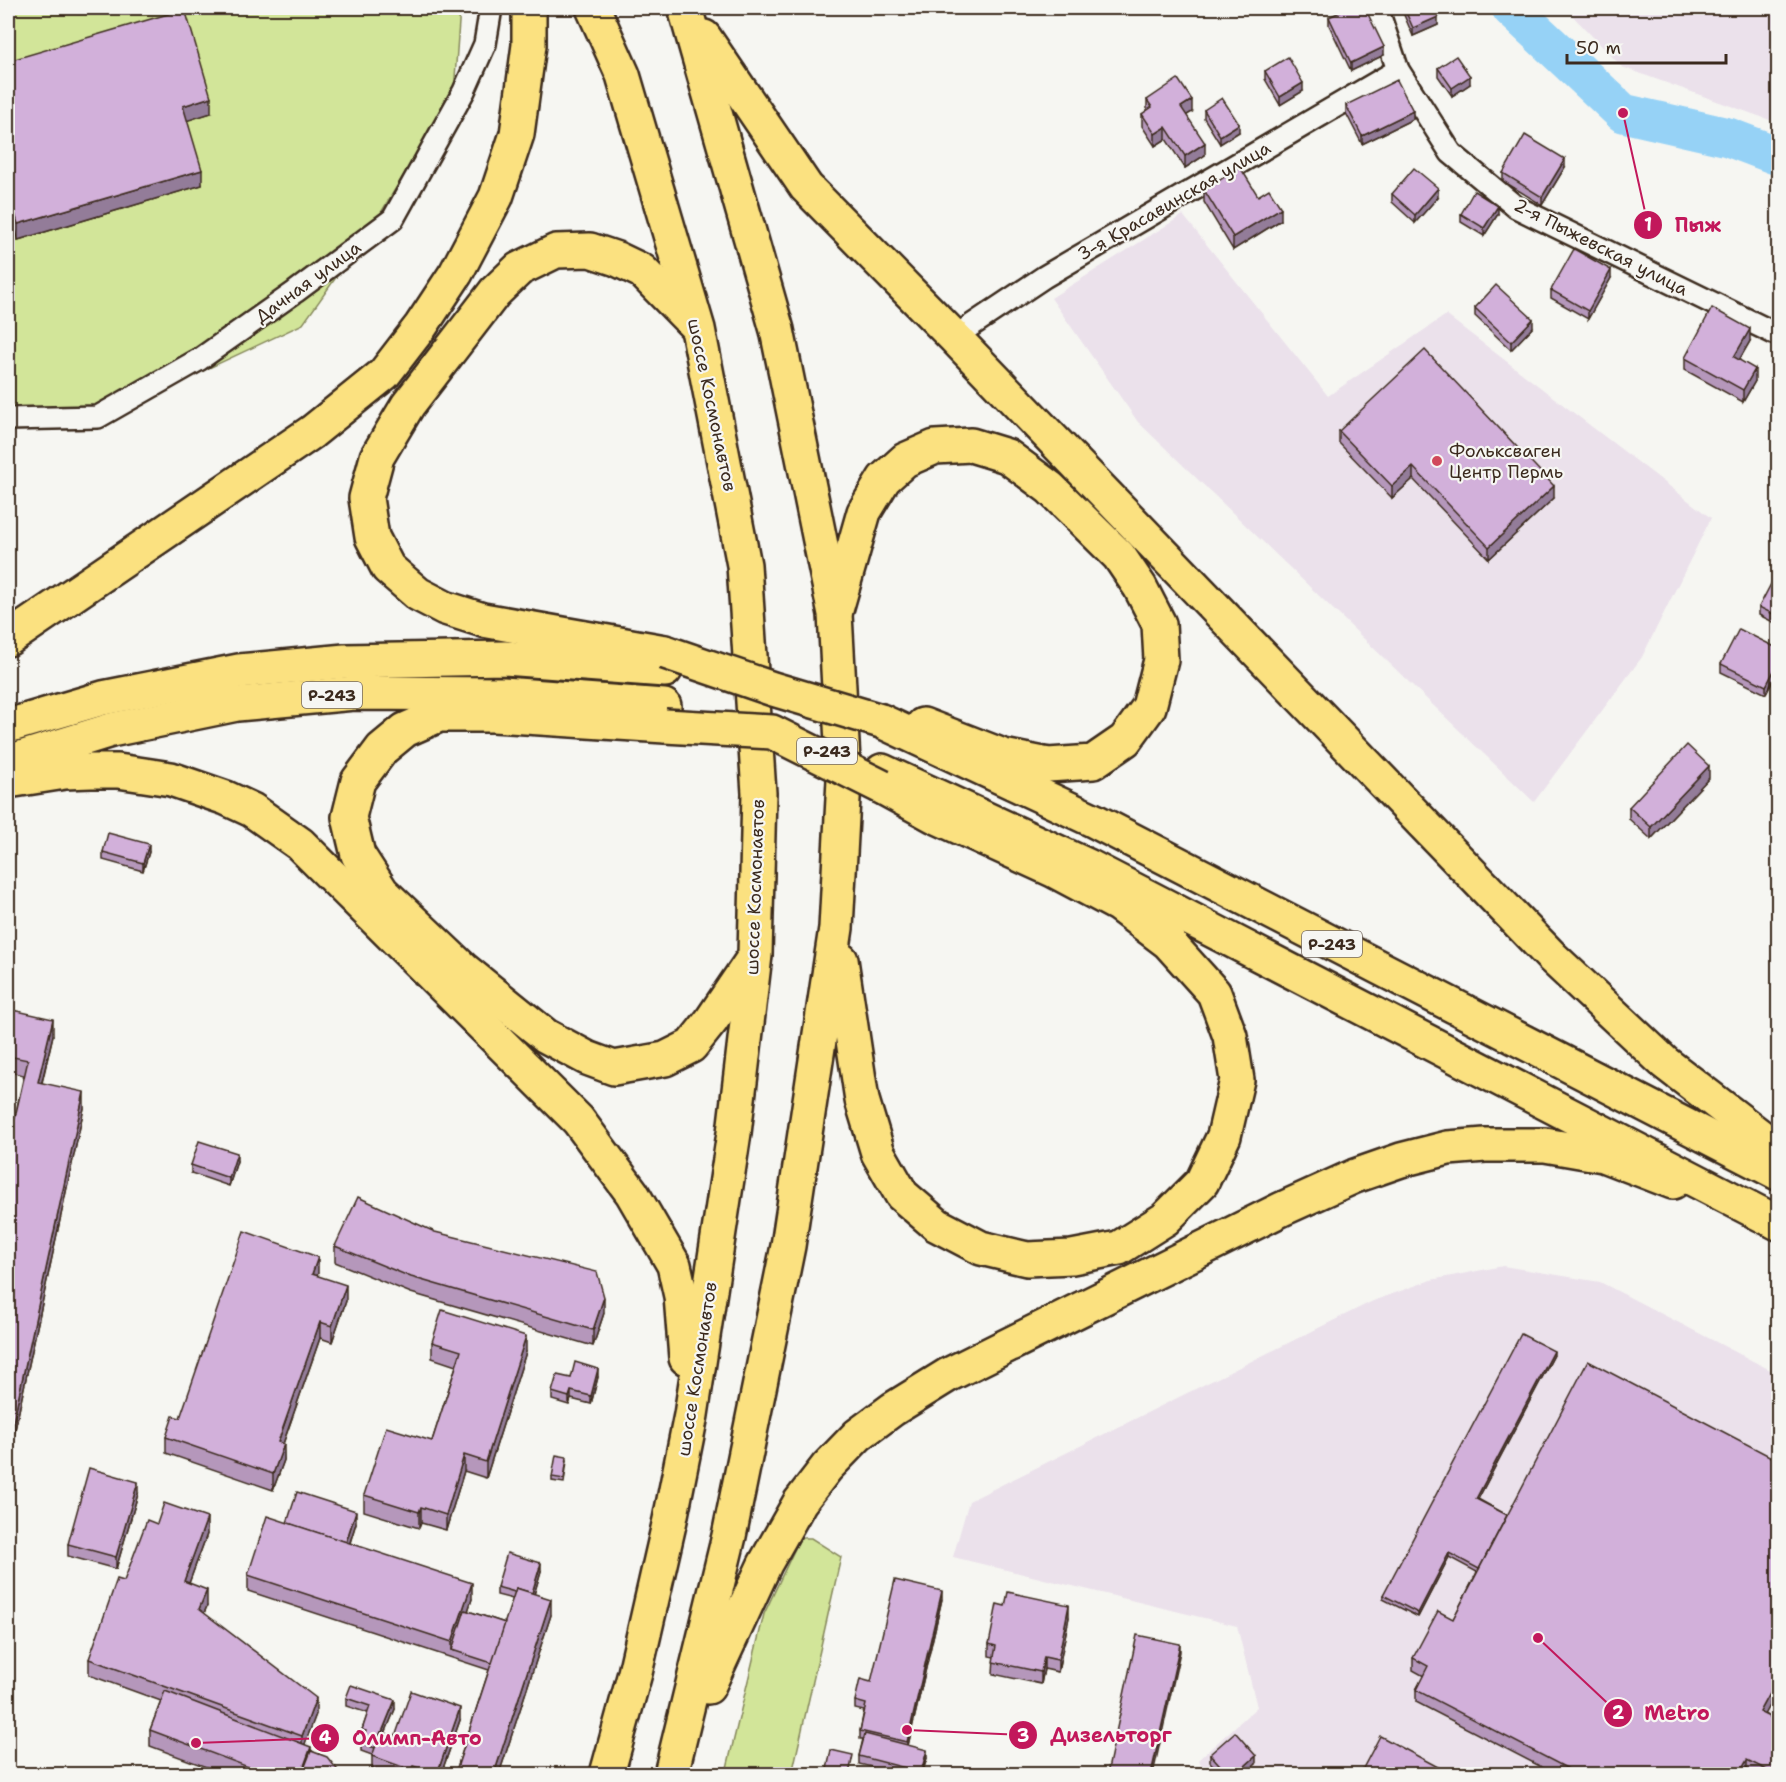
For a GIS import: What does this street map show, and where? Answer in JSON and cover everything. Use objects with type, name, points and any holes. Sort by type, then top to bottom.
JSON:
[{"type":"main road","points":[[8,639],[312,432],[384,374],[421,326],[456,273],[496,197],[517,134],[528,45],[529,8]]},
{"type":"main road","name":"шоссе Космонавтов","points":[[593,8],[623,75],[698,329],[744,565],[759,793],[755,955],[732,1144],[691,1415],[638,1662],[607,1774]]},
{"type":"main road","points":[[686,10],[806,187],[954,337],[1552,957],[1665,1063],[1779,1150]]},
{"type":"main road","points":[[674,1763],[729,1536],[788,1246],[836,928],[844,780],[835,614],[777,330],[686,10]]},
{"type":"main road","points":[[665,661],[483,620],[445,608],[418,594],[388,568],[372,537],[366,498],[377,457],[408,405],[495,292],[519,269],[556,251],[590,250],[617,259],[642,271],[698,329]]},
{"type":"main road","points":[[835,614],[864,512],[884,479],[905,460],[935,447],[971,445],[1007,456],[1050,488],[1119,556],[1140,587],[1159,624],[1161,660],[1149,707],[1125,740],[1093,762],[1048,765],[1003,756],[881,713]]},
{"type":"main road","name":"Р-243","points":[[8,726],[103,698],[238,671],[345,661],[505,658],[665,661],[773,689],[881,713],[1779,1173]]},
{"type":"main road","name":"Р-243","points":[[8,762],[111,730],[237,704],[354,693],[503,694],[772,732],[1090,867],[1779,1225]]},
{"type":"main road","points":[[664,716],[439,715],[405,730],[382,749],[358,781],[349,817],[358,855],[382,892],[462,969],[546,1036],[587,1058],[614,1068],[666,1059],[691,1046],[711,1021],[755,955]]},
{"type":"main road","points":[[8,781],[65,772],[91,771],[127,772],[171,779],[252,810],[300,844],[578,1120],[632,1193],[674,1265],[681,1296],[691,1415]]},
{"type":"main road","points":[[836,928],[862,1100],[878,1153],[902,1195],[937,1225],[981,1248],[1027,1259],[1072,1257],[1119,1248],[1165,1219],[1202,1182],[1224,1136],[1237,1080],[1230,1036],[1214,993],[1168,942],[1119,905],[1053,870],[935,816],[882,779]]},
{"type":"main road","points":[[674,1763],[784,1527],[827,1467],[858,1435],[893,1409],[948,1375],[1282,1209],[1355,1176],[1401,1160],[1448,1148],[1485,1144],[1545,1145],[1603,1155],[1779,1225]]},
{"type":"street","name":"Дачная улица","points":[[8,419],[98,417],[200,359],[393,219],[464,91],[485,44],[491,8]]},
{"type":"street","name":"2-я Пыжевская улица","points":[[1377,8],[1398,70],[1451,153],[1516,207],[1779,335]]},
{"type":"street","name":"3-я Красавинская улица","points":[[954,337],[1044,277],[1398,70]]},
{"type":"shaded area","points":[[1565,8],[1778,8],[1778,123],[1622,67]]},
{"type":"shaded area","points":[[1183,215],[1328,396],[1446,315],[1711,518],[1642,657],[1534,802],[1138,422],[1051,298]]},
{"type":"shaded area","points":[[1503,1266],[1600,1282],[1778,1374],[1778,1774],[1209,1774],[1198,1760],[1257,1707],[1237,1626],[953,1557],[969,1501],[1373,1301],[1431,1280]]},
{"type":"green space","points":[[8,8],[75,8],[78,14],[134,8],[460,8],[454,92],[376,221],[303,324],[96,421],[8,430]]},
{"type":"green space","points":[[800,1538],[811,1538],[841,1557],[792,1774],[729,1774],[726,1772],[764,1614]]},
{"type":"building","points":[[1348,8],[1365,8],[1384,47],[1351,63],[1329,17]]},
{"type":"building","points":[[1404,8],[1433,8],[1438,17],[1413,28]]},
{"type":"building","points":[[185,9],[211,97],[183,106],[202,170],[18,224],[8,188],[8,61]]},
{"type":"building","points":[[1456,56],[1470,76],[1452,88],[1438,68]]},
{"type":"building","points":[[1288,57],[1303,83],[1280,97],[1265,71]]},
{"type":"building","points":[[1178,79],[1192,100],[1181,107],[1205,143],[1185,156],[1166,127],[1155,134],[1142,114],[1152,107],[1147,100]]},
{"type":"building","points":[[1397,80],[1413,111],[1362,136],[1346,105]]},
{"type":"building","points":[[1222,98],[1239,124],[1220,136],[1204,110]]},
{"type":"building","points":[[1525,135],[1565,159],[1542,197],[1503,173]]},
{"type":"building","points":[[1240,167],[1258,196],[1269,189],[1281,208],[1233,237],[1204,190]]},
{"type":"building","points":[[1414,168],[1438,188],[1415,215],[1392,194]]},
{"type":"building","points":[[1474,191],[1498,206],[1484,228],[1461,214]]},
{"type":"building","points":[[1574,249],[1611,270],[1588,311],[1551,290]]},
{"type":"building","points":[[1496,285],[1533,319],[1511,342],[1475,308]]},
{"type":"building","points":[[1712,308],[1750,329],[1734,357],[1755,369],[1743,390],[1685,358]]},
{"type":"building","name":"Фольксваген Центр Пермь","points":[[1425,350],[1554,486],[1489,547],[1413,467],[1392,486],[1339,431]]},
{"type":"building","points":[[1772,582],[1779,585],[1779,617],[1759,607]]},
{"type":"building","points":[[1739,629],[1779,649],[1779,661],[1766,686],[1721,664]]},
{"type":"building","points":[[1687,745],[1709,766],[1651,827],[1629,807]]},
{"type":"building","points":[[108,833],[149,844],[143,863],[103,852]]},
{"type":"building","points":[[8,1009],[53,1019],[38,1082],[84,1092],[8,1446],[8,1148],[28,1060],[8,1056]]},
{"type":"building","points":[[199,1141],[237,1153],[229,1178],[191,1165]]},
{"type":"building","points":[[358,1197],[435,1232],[597,1272],[604,1297],[593,1330],[411,1277],[335,1246]]},
{"type":"building","points":[[244,1231],[318,1257],[312,1274],[346,1285],[332,1326],[320,1322],[278,1442],[284,1444],[273,1474],[166,1437],[173,1416],[180,1418]]},
{"type":"building","points":[[442,1310],[526,1336],[486,1462],[464,1455],[446,1515],[421,1507],[419,1512],[364,1495],[386,1427],[432,1441],[461,1351],[432,1342]]},
{"type":"building","points":[[1521,1334],[1554,1351],[1476,1499],[1507,1515],[1479,1569],[1449,1553],[1418,1613],[1383,1595]]},
{"type":"building","points":[[1588,1361],[1779,1461],[1779,1675],[1759,1712],[1779,1722],[1779,1758],[1771,1772],[1747,1760],[1739,1774],[1578,1774],[1416,1690],[1428,1666],[1413,1658],[1438,1611],[1453,1619]]},
{"type":"building","points":[[575,1362],[598,1369],[591,1396],[571,1391],[569,1397],[552,1392],[557,1375],[571,1378]]},
{"type":"building","points":[[556,1455],[567,1457],[564,1479],[552,1477]]},
{"type":"building","points":[[89,1468],[138,1482],[116,1557],[68,1544]]},
{"type":"building","points":[[297,1492],[356,1511],[346,1542],[287,1523]]},
{"type":"building","points":[[164,1503],[207,1518],[184,1581],[207,1590],[199,1609],[316,1698],[302,1736],[89,1659],[117,1579],[124,1581],[147,1520],[157,1524]]},
{"type":"building","points":[[267,1516],[472,1583],[452,1642],[248,1575]]},
{"type":"building","points":[[507,1553],[541,1563],[532,1593],[516,1588],[515,1592],[497,1587]]},
{"type":"building","points":[[895,1580],[942,1591],[907,1742],[860,1731],[866,1704],[855,1701],[860,1679],[871,1682]]},
{"type":"building","points":[[516,1588],[551,1599],[494,1774],[455,1774]]},
{"type":"building","points":[[1008,1592],[1069,1605],[1058,1660],[1044,1657],[1041,1672],[993,1662],[996,1646],[989,1644],[997,1604],[1005,1606]]},
{"type":"building","points":[[465,1610],[505,1623],[492,1663],[452,1650]]},
{"type":"building","points":[[1137,1635],[1180,1644],[1151,1774],[1107,1774]]},
{"type":"building","points":[[351,1685],[395,1700],[375,1748],[361,1743],[366,1731],[362,1730],[370,1706],[346,1698]]},
{"type":"building","points":[[165,1691],[311,1747],[301,1774],[267,1774],[150,1730]]},
{"type":"building","points":[[411,1691],[460,1708],[437,1774],[413,1766],[411,1770],[372,1756],[381,1732],[395,1737]]},
{"type":"building","points":[[1235,1732],[1256,1756],[1236,1774],[1228,1774],[1210,1754]]},
{"type":"building","points":[[865,1734],[927,1750],[921,1772],[859,1756]]},
{"type":"building","points":[[1380,1736],[1451,1774],[1360,1774]]},
{"type":"building","points":[[831,1750],[853,1755],[849,1774],[826,1774]]},
{"type":"building","points":[[311,1751],[327,1757],[341,1774],[302,1774]]},
{"type":"waterway","points":[[1511,8],[1623,113],[1728,137],[1778,156]]},
{"type":"place","name":"Пыж","points":[[1623,113]]},
{"type":"place","name":"Фольксваген Центр Пермь","points":[[1437,461]]},
{"type":"place","name":"Metro","points":[[1538,1638]]},
{"type":"place","name":"Дизельторг","points":[[907,1730]]},
{"type":"place","name":"Олимп-Авто","points":[[196,1743]]}]
